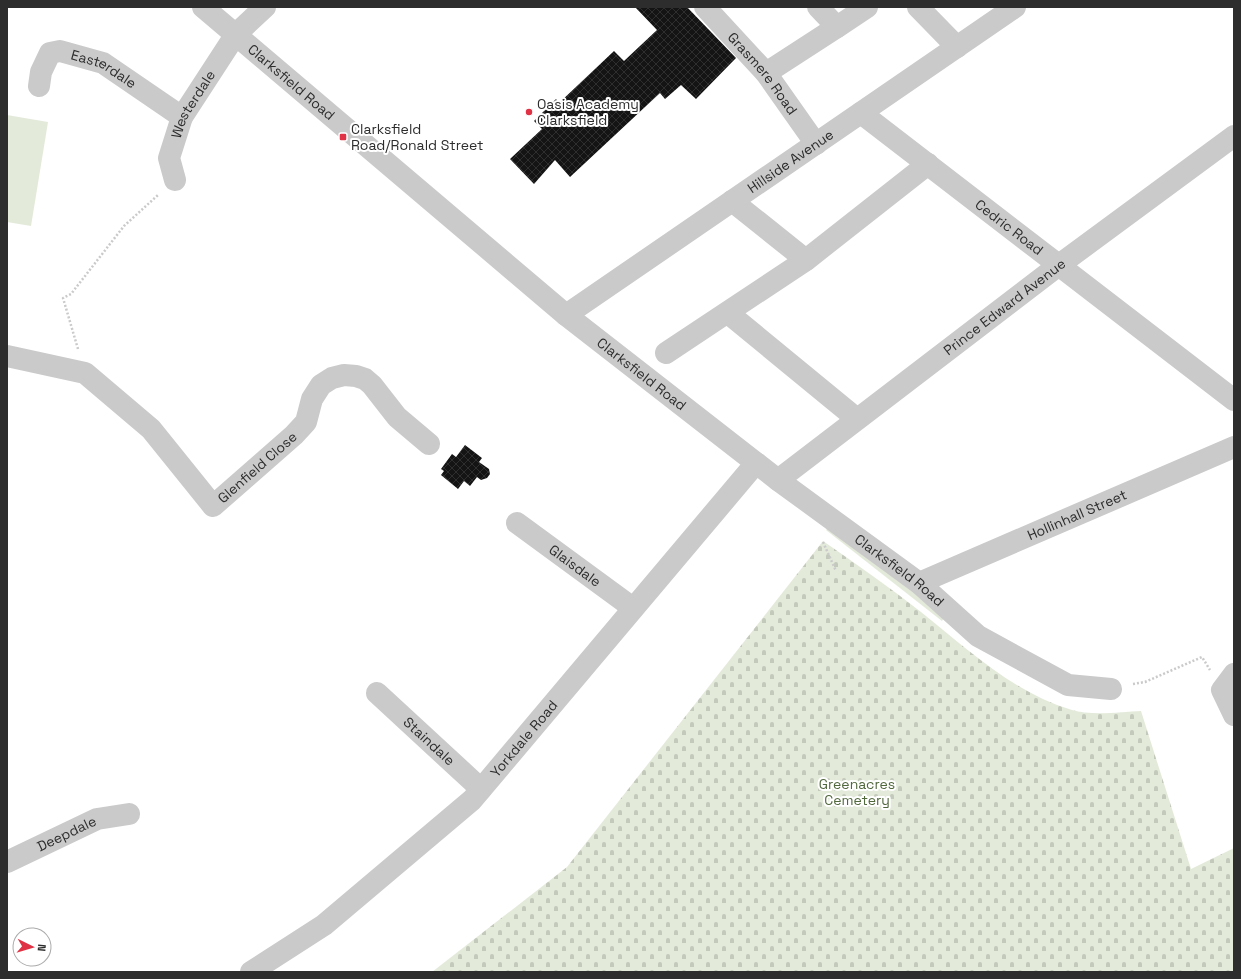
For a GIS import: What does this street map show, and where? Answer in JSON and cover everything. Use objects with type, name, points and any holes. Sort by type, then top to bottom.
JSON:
[{"type":"street","name":"Clarksfield Road","points":[[203,7],[566,315],[778,480],[919,583],[978,636],[1068,685],[1111,689]]},
{"type":"street","name":"Westerdale","points":[[175,180],[169,158],[182,117],[236,34],[265,7]]},
{"type":"street","name":"Grasmere Road","points":[[706,7],[766,73],[816,144]]},
{"type":"street","points":[[818,7],[837,27]]},
{"type":"street","points":[[766,73],[867,7]]},
{"type":"street","points":[[918,7],[957,47]]},
{"type":"street","name":"Hillside Avenue","points":[[566,315],[1016,7]]},
{"type":"street","name":"Easterdale","points":[[39,86],[41,72],[50,53],[60,51],[103,63],[182,117]]},
{"type":"street","name":"Cedric Road","points":[[861,113],[1234,400]]},
{"type":"street","name":"Prince Edward Avenue","points":[[778,480],[1059,265],[1234,136]]},
{"type":"street","points":[[666,353],[806,260],[928,164]]},
{"type":"street","points":[[732,202],[806,260]]},
{"type":"street","points":[[728,313],[857,419]]},
{"type":"street","points":[[7,356],[85,373]]},
{"type":"street","name":"Glenfield Close","points":[[85,373],[151,429],[213,506],[294,435],[306,422],[312,399],[320,385],[332,378],[344,375],[356,376],[364,379],[372,385],[397,417],[429,444]]},
{"type":"street","name":"Hollinhall Street","points":[[919,583],[1234,446]]},
{"type":"street","name":"Yorkdale Road","points":[[251,972],[324,925],[472,800],[756,463]]},
{"type":"street","name":"Glaisdale","points":[[517,523],[634,608]]},
{"type":"street","points":[[1228,682],[1234,715]]},
{"type":"street","name":"Staindale","points":[[377,694],[482,789]]},
{"type":"street","name":"Deepdale","points":[[7,862],[97,819],[129,814]]},
{"type":"path","points":[[85,373],[63,298],[71,294],[124,226],[175,180]]},
{"type":"path","points":[[1111,689],[1145,682],[1202,657],[1228,682]]},
{"type":"green space","points":[[7,115],[48,122],[31,226],[7,222]]},
{"type":"green space","points":[[831,525],[945,616],[942,621],[826,530]]},
{"type":"green space","name":"Greenacres Cemetery","points":[[823,541],[909,603],[974,655],[1011,681],[1030,692],[1050,702],[1080,712],[1106,713],[1141,711],[1191,869],[1234,848],[1234,972],[432,972],[567,867]]},
{"type":"building","points":[[635,7],[687,7],[736,58],[696,99],[681,85],[665,99],[660,93],[570,177],[555,160],[534,184],[510,159],[542,129],[534,121],[556,99],[559,103],[614,51],[624,61],[657,30]]},
{"type":"building","points":[[465,445],[482,458],[479,462],[489,469],[490,474],[487,478],[481,480],[477,477],[470,486],[464,481],[458,489],[441,475],[444,471],[441,469],[452,454],[456,457]]},
{"type":"place","name":"Oasis Academy Clarksfield","points":[[529,112]]},
{"type":"place","name":"Clarksfield Road/Ronald Street","points":[[343,137]]}]
